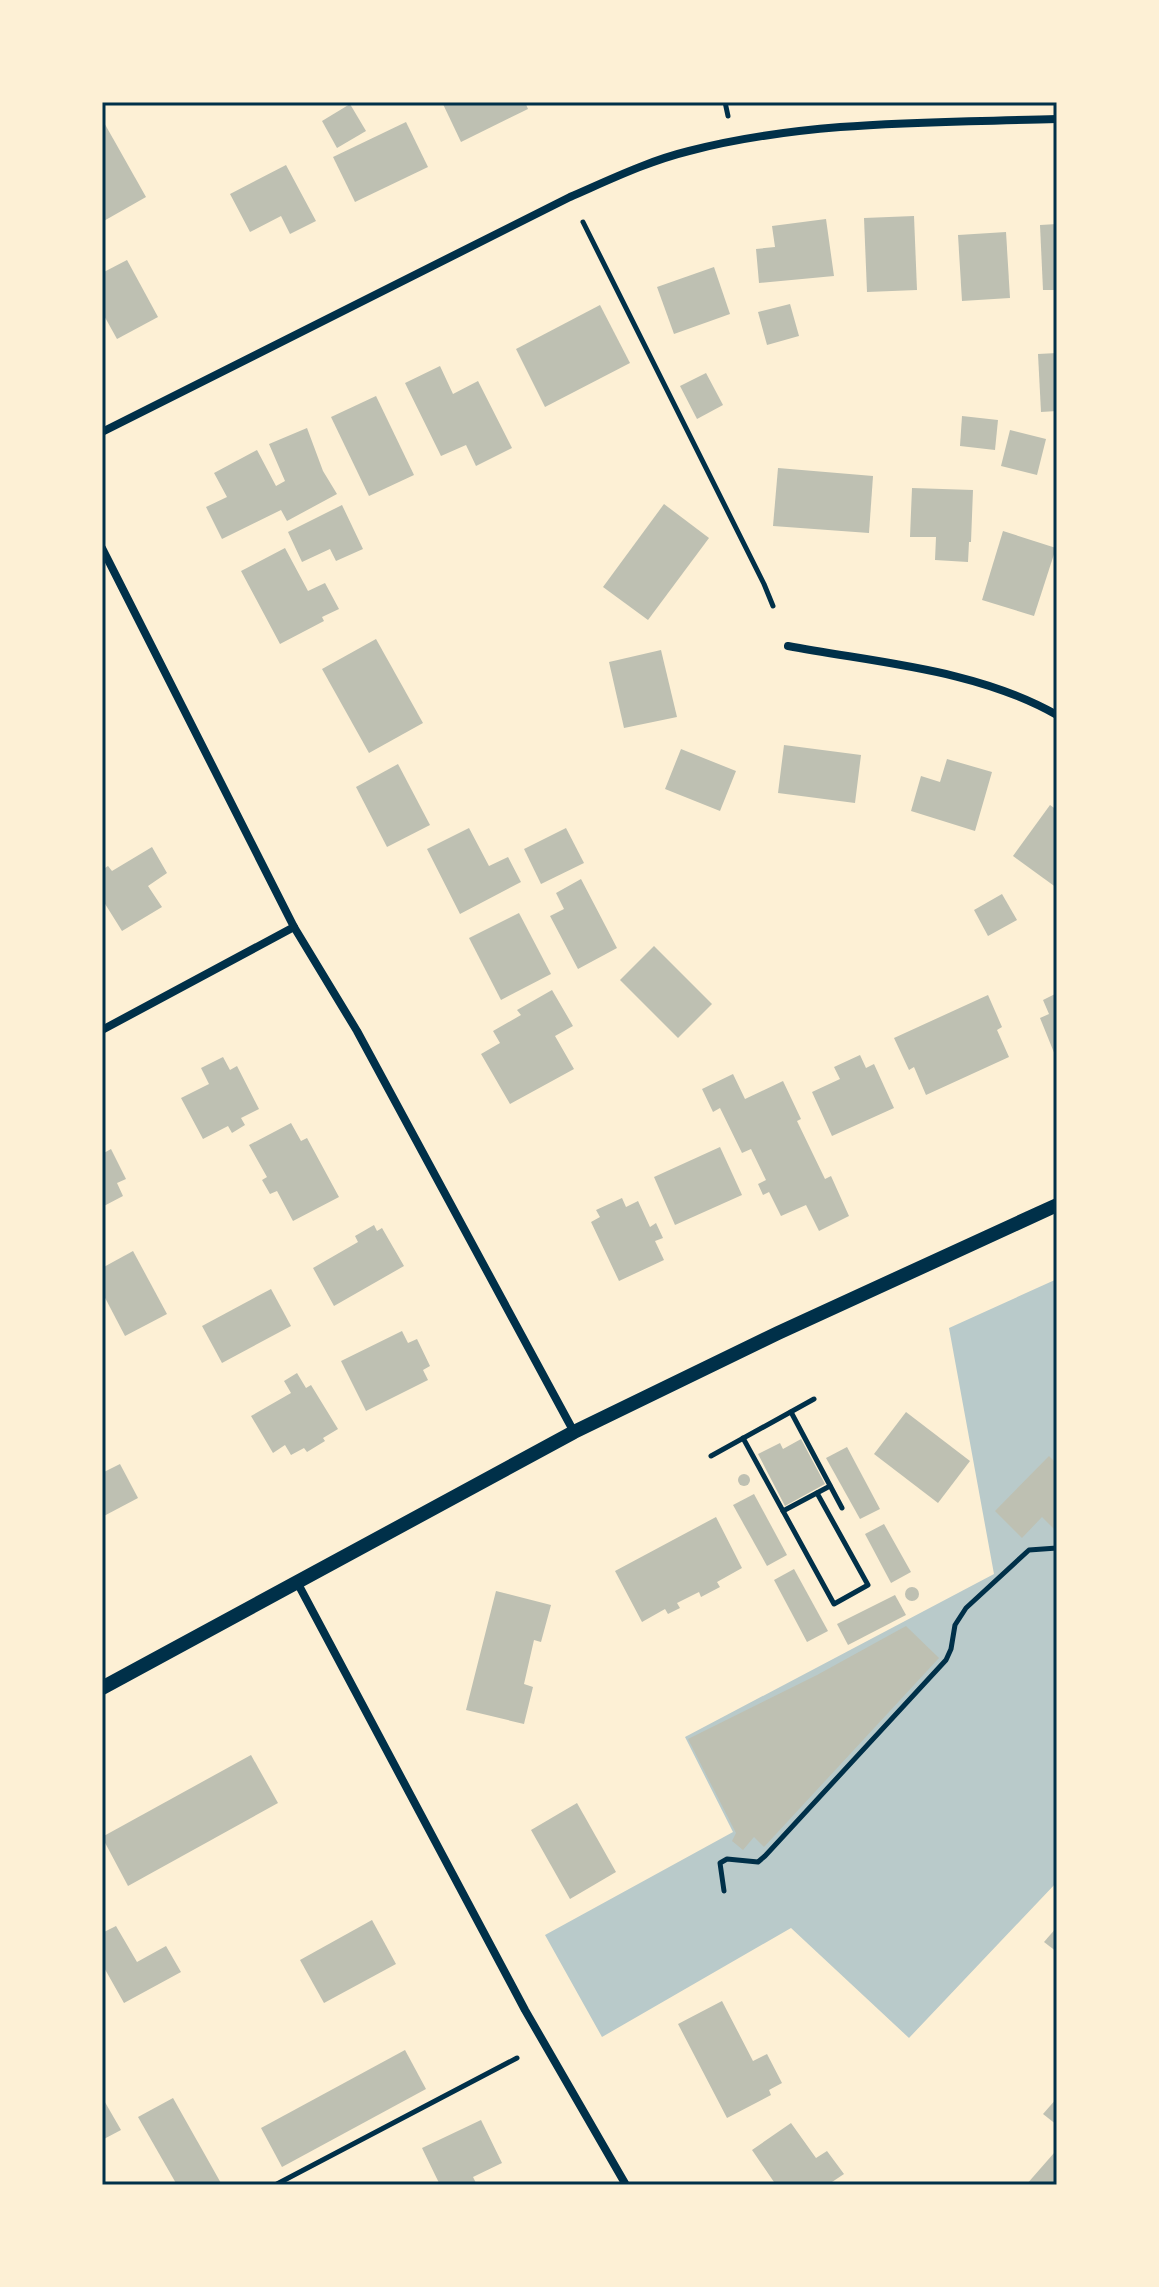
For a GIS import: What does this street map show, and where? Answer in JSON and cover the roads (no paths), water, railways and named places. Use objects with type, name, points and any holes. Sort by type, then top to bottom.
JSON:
[{"type":"street","points":[[102,432],[570,197],[686,152],[753,137],[828,127],[1057,119]]},
{"type":"street","points":[[102,548],[294,927],[357,1031],[574,1432]]},
{"type":"street","points":[[788,646],[954,676],[1005,691],[1057,715]]},
{"type":"street","points":[[102,1030],[294,927]]},
{"type":"street","points":[[102,1688],[574,1432],[778,1333],[1057,1205]]},
{"type":"street","points":[[297,1582],[525,2010],[626,2185]]}]
